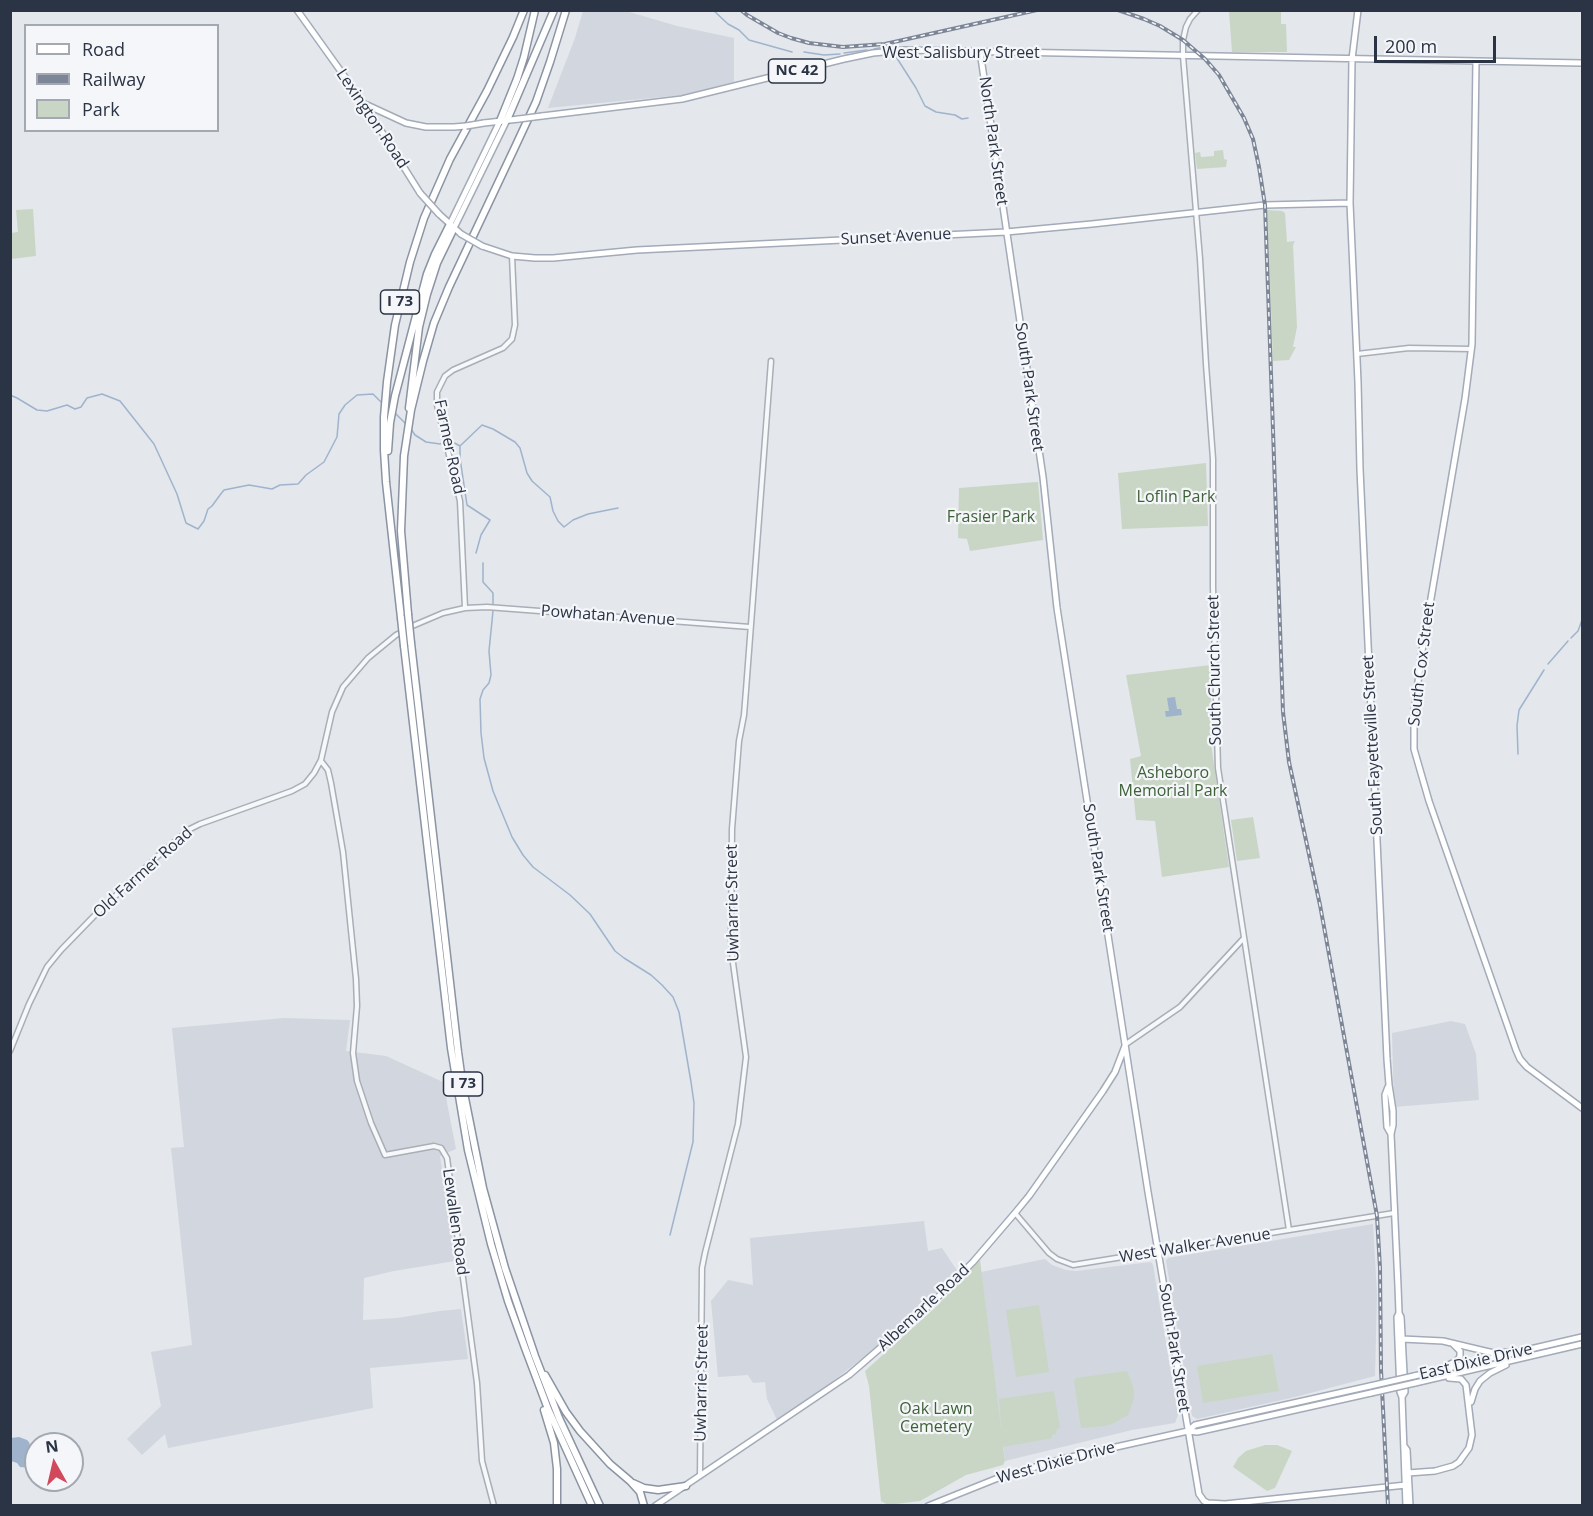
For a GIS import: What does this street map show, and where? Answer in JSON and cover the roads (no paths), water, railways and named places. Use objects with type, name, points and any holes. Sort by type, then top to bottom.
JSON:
[{"type":"highway","name":"I 73","points":[[524,10],[487,91],[450,159],[424,218],[401,295],[390,354],[384,417],[384,450],[386,482],[404,616],[411,643],[463,1088],[483,1188],[513,1294],[535,1356],[559,1418],[600,1506]]},
{"type":"highway","points":[[500,121],[524,57],[535,10]]},
{"type":"highway","points":[[507,120],[554,10]]},
{"type":"highway","name":"I 73","points":[[566,10],[536,102],[448,287],[434,322],[411,410],[404,456],[401,531],[404,646],[451,1048],[468,1150],[491,1244],[508,1301],[548,1409],[592,1506]]},
{"type":"highway","points":[[386,482],[390,423],[395,396],[427,274],[435,254],[452,226]]},
{"type":"highway","points":[[404,456],[419,327],[437,263],[452,226]]},
{"type":"highway","points":[[535,1356],[555,1394],[580,1431],[640,1492],[644,1506]]},
{"type":"highway","points":[[533,1372],[554,1443],[557,1506]]},
{"type":"highway","points":[[630,1481],[644,1488],[658,1490],[686,1486]]},
{"type":"main road","name":"Lexington Road","points":[[297,10],[366,105],[420,193],[452,226]]},
{"type":"main road","name":"South Fayetteville Street","points":[[1358,10],[1352,59],[1350,202],[1390,1112],[1387,1127],[1392,1131],[1394,1213]]},
{"type":"main road","name":"West Salisbury Street","points":[[366,105],[406,123],[426,127],[454,127],[682,99],[873,53],[904,50],[1352,59]]},
{"type":"main road","name":"North Park Street","points":[[980,51],[1006,232]]},
{"type":"main road","name":"NC 42","points":[[1352,59],[1582,63]]},
{"type":"main road","name":"South Cox Street","points":[[1476,61],[1471,349],[1465,399],[1417,680],[1413,726],[1414,749],[1425,789],[1520,1059],[1527,1067],[1582,1108]]},
{"type":"main road","points":[[452,226],[507,120]]},
{"type":"main road","points":[[452,226],[500,121]]},
{"type":"main road","name":"Sunset Avenue","points":[[452,226],[482,246],[512,256],[553,258],[633,250],[1006,232],[1265,206],[1350,202]]},
{"type":"main road","name":"South Park Street","points":[[1006,232],[1043,477],[1058,608],[1158,1252],[1198,1491],[1204,1501],[1225,1504],[1406,1485]]},
{"type":"main road","name":"Albemarle Road","points":[[655,1506],[849,1375],[926,1309],[1015,1213],[1096,1103],[1115,1072],[1126,1044]]},
{"type":"main road","points":[[1394,1213],[1405,1392],[1402,1397]]},
{"type":"main road","points":[[1399,1313],[1397,1317],[1403,1462],[1408,1506]]},
{"type":"main road","name":"East Dixie Drive","points":[[1370,1386],[1582,1337]]},
{"type":"main road","points":[[1402,1339],[1435,1340],[1485,1351],[1516,1353]]},
{"type":"main road","points":[[1437,1371],[1460,1357],[1460,1351],[1450,1342]]},
{"type":"main road","name":"East Dixie Drive","points":[[1371,1393],[1582,1344]]},
{"type":"main road","points":[[1470,1406],[1473,1393],[1480,1381],[1501,1367],[1521,1359]]},
{"type":"main road","points":[[1408,1473],[1435,1471],[1453,1466],[1466,1453],[1471,1441],[1470,1406],[1464,1380],[1458,1378],[1433,1379]]},
{"type":"main road","name":"West Dixie Drive","points":[[1188,1431],[1195,1425],[1370,1386]]},
{"type":"main road","name":"West Dixie Drive","points":[[928,1506],[976,1486],[1035,1466],[1371,1393]]},
{"type":"main road","points":[[1404,1446],[1407,1450],[1408,1506]]},
{"type":"street","name":"South Church Street","points":[[1198,10],[1186,27],[1183,56],[1213,459],[1213,587],[1218,768],[1290,1230]]},
{"type":"street","name":"Farmer Road","points":[[465,608],[460,501],[437,405],[437,392],[440,384],[453,370],[503,348],[512,339],[514,333],[512,256]]},
{"type":"street","points":[[1356,354],[1409,348],[1471,349]]},
{"type":"street","name":"Uwharrie Street","points":[[700,1476],[702,1268],[738,1124],[746,1057],[733,963],[730,917],[733,812],[744,712],[771,361]]},
{"type":"street","name":"Powhatan Avenue","points":[[465,608],[504,608],[750,627]]},
{"type":"street","name":"Old Farmer Road","points":[[10,1051],[47,967],[95,915],[172,843],[200,824],[292,792],[305,784],[321,760],[336,701],[354,673],[396,635],[415,624],[443,613],[465,608]]},
{"type":"street","name":"Lewallen Road","points":[[321,760],[328,770],[343,852],[356,979],[357,1006],[353,1053],[357,1081],[385,1155],[434,1146],[441,1148],[447,1158],[477,1383],[482,1461],[494,1506]]},
{"type":"street","points":[[1126,1044],[1180,1006],[1245,938]]},
{"type":"street","name":"West Walker Avenue","points":[[1015,1213],[1049,1253],[1057,1259],[1065,1263],[1084,1264],[1394,1213]]},
{"type":"water","points":[[1175,697],[1177,709],[1181,709],[1182,715],[1166,717],[1165,711],[1169,711],[1167,698]]},
{"type":"water","points":[[11,1438],[24,1439],[24,1467],[11,1461]]},
{"type":"waterway","points":[[713,10],[749,40],[792,52]]},
{"type":"waterway","points":[[874,49],[890,48]]},
{"type":"waterway","points":[[844,53],[867,50]]},
{"type":"waterway","points":[[804,52],[824,55],[840,54]]},
{"type":"waterway","points":[[893,52],[925,106],[936,112],[955,115],[962,119],[968,118]]},
{"type":"waterway","points":[[10,395],[37,410],[47,411],[67,405],[75,409],[81,407],[87,398],[102,394],[120,401],[154,444],[177,494],[186,523],[198,529],[208,509],[224,490],[249,485],[272,489],[280,485],[298,484],[324,462],[337,437],[339,414],[345,405],[357,395],[373,394],[383,404]]},
{"type":"waterway","points":[[394,412],[407,425]]},
{"type":"waterway","points":[[411,429],[415,435],[426,442],[440,444],[449,440],[460,446],[482,425],[515,442],[520,448],[527,473],[532,481],[550,497],[553,511],[564,527],[573,520],[588,514],[618,508]]},
{"type":"waterway","points":[[460,447],[467,505],[490,520],[481,535],[476,553]]},
{"type":"waterway","points":[[483,563],[483,582],[493,593],[493,604]]},
{"type":"waterway","points":[[493,611],[489,651],[491,675],[480,699],[481,733],[484,758],[493,791],[512,837],[533,867],[570,895],[590,914],[615,951],[662,985],[673,997],[679,1012],[694,1103],[693,1142],[670,1235]]},
{"type":"waterway","points":[[1571,638],[1578,631],[1582,620]]},
{"type":"waterway","points":[[1548,664],[1568,641]]},
{"type":"waterway","points":[[1518,754],[1519,710],[1544,670]]},
{"type":"railway","points":[[741,10],[778,33],[791,38],[809,43],[843,47],[885,44],[1037,10]]},
{"type":"railway","points":[[1118,10],[1160,26],[1183,40],[1205,59],[1219,75],[1244,118],[1253,139],[1259,167],[1265,205],[1283,712],[1289,762],[1320,905],[1377,1216],[1381,1370],[1388,1506]]},
{"type":"park label","name":"Loflin Park","points":[[1176,497]]},
{"type":"park label","name":"Frasier Park","points":[[991,517]]},
{"type":"park label","name":"Asheboro Memorial Park","points":[[1173,782]]},
{"type":"park label","name":"Oak Lawn Cemetery","points":[[936,1418]]}]
